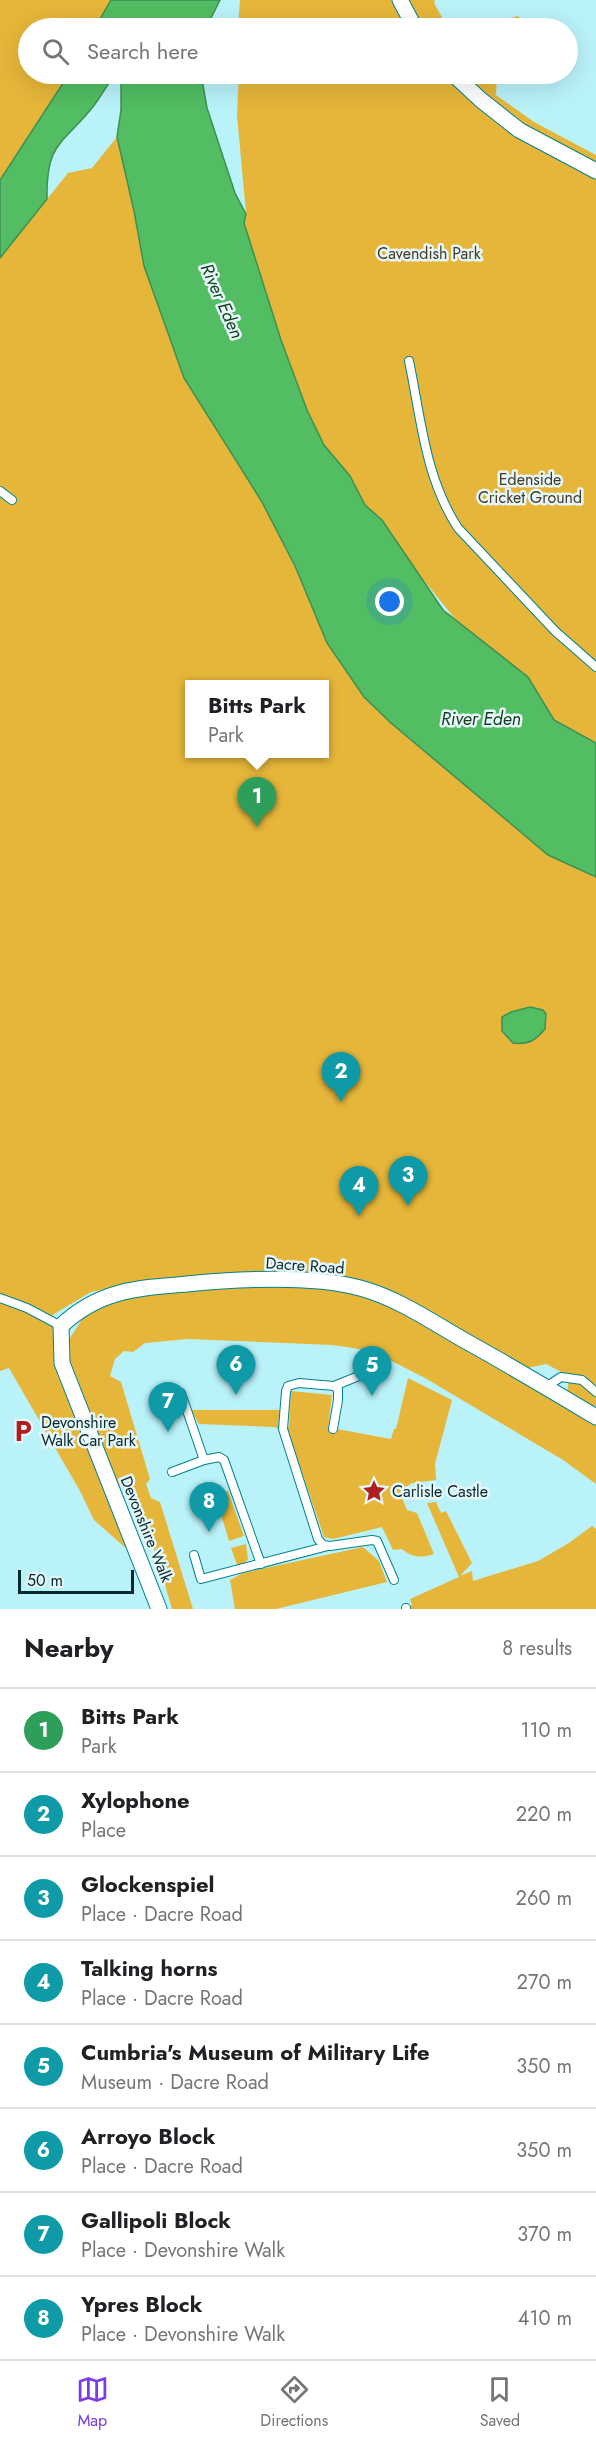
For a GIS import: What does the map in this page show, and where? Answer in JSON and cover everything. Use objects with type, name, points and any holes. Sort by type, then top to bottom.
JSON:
[{"type":"street","points":[[400,0],[410,18]]},
{"type":"street","points":[[464,84],[519,130],[596,171]]},
{"type":"street","name":"Dacre Road","points":[[61,1326],[76,1312],[102,1298],[131,1289],[217,1281],[270,1280],[330,1283],[359,1288],[405,1306],[596,1417]]},
{"type":"street","name":"Devonshire Walk","points":[[61,1326],[62,1364],[159,1609]]},
{"type":"lane","points":[[409,361],[433,480],[447,511],[458,528],[555,631],[596,667]]},
{"type":"lane","points":[[0,491],[12,500]]},
{"type":"lane","points":[[0,1298],[27,1308],[61,1326]]},
{"type":"lane","points":[[330,1546],[323,1545],[318,1539],[283,1429],[286,1391],[288,1386],[299,1383],[334,1386],[371,1371]]},
{"type":"lane","points":[[546,1387],[561,1377],[582,1380],[596,1392]]},
{"type":"lane","points":[[333,1429],[339,1393],[334,1386]]},
{"type":"lane","points":[[181,1393],[204,1460]]},
{"type":"lane","points":[[172,1472],[204,1460],[219,1457],[224,1460],[261,1564]]},
{"type":"lane","points":[[194,1555],[201,1579],[330,1546],[372,1540],[377,1541],[394,1580]]},
{"type":"green space","points":[[0,0],[118,0],[114,18],[18,18],[18,84],[69,84],[37,123],[0,180]]},
{"type":"green space","points":[[240,0],[435,0],[434,3],[442,18],[239,18]]},
{"type":"green space","name":"Cavendish Park","points":[[239,84],[497,84],[496,95],[534,122],[596,155],[596,751],[565,732],[499,667],[452,615],[389,538],[365,505],[350,476],[324,445],[307,410],[281,340],[244,223],[246,213],[237,115]]},
{"type":"green space","points":[[117,137],[144,266],[184,378],[262,502],[295,566],[391,723],[548,855],[596,876],[596,1406],[588,1405],[567,1395],[569,1376],[546,1364],[523,1369],[373,1286],[137,1283],[91,1292],[49,1317],[57,1334],[69,1343],[83,1318],[100,1304],[121,1297],[221,1286],[322,1288],[353,1293],[384,1303],[596,1421],[596,1484],[563,1460],[425,1378],[372,1351],[333,1345],[188,1339],[145,1343],[133,1352],[124,1351],[115,1359],[110,1376],[121,1382],[150,1479],[146,1484],[151,1498],[160,1502],[193,1609],[172,1609],[156,1554],[130,1494],[128,1481],[121,1486],[108,1483],[128,1550],[94,1520],[80,1491],[9,1368],[0,1371],[0,258],[68,173],[92,168]]},
{"type":"green space","points":[[408,1378],[452,1400],[435,1464],[436,1480],[412,1483],[404,1488],[402,1498],[407,1510],[417,1513],[434,1554],[425,1556],[413,1556],[402,1549],[393,1550],[382,1527],[333,1539],[324,1537],[288,1432],[274,1427],[199,1424],[191,1410],[280,1410],[278,1424],[289,1427],[291,1391],[332,1395],[328,1429],[391,1439],[396,1429]]},
{"type":"green space","points":[[228,1491],[244,1536],[229,1541],[215,1494]]},
{"type":"green space","points":[[436,1502],[441,1513],[446,1511],[472,1563],[460,1576],[472,1571],[473,1581],[538,1561],[592,1526],[596,1529],[596,1609],[411,1609],[410,1599],[459,1577],[427,1503]]},
{"type":"green space","points":[[246,1544],[248,1559],[244,1564],[237,1565],[231,1548]]},
{"type":"green space","points":[[363,1547],[379,1561],[387,1582],[276,1609],[235,1609],[230,1580],[243,1573]]},
{"type":"water","points":[[111,0],[220,0],[211,18],[101,18]]},
{"type":"water","points":[[62,84],[109,84],[92,108],[58,147],[49,166],[47,199],[0,258],[0,180]]},
{"type":"water","name":"River Eden","points":[[121,84],[203,84],[207,108],[235,193],[246,214],[244,223],[281,340],[307,410],[324,445],[350,476],[365,505],[382,520],[443,610],[528,677],[554,720],[596,743],[596,877],[548,855],[391,723],[364,697],[327,643],[295,566],[262,502],[184,378],[144,266],[117,137],[121,110]]},
{"type":"water","points":[[530,1007],[543,1010],[546,1014],[545,1029],[531,1041],[513,1043],[502,1031],[502,1017]]},
{"type":"place","name":"Bitts Park","points":[[257,827]]},
{"type":"place","name":"Xylophone","points":[[341,1102]]},
{"type":"place","name":"Glockenspiel","points":[[408,1206]]},
{"type":"place","name":"Talking horns","points":[[359,1216]]},
{"type":"place","name":"Arroyo Block","points":[[236,1395]]},
{"type":"place","name":"Cumbria's Museum of Military Life","points":[[372,1396]]},
{"type":"place","name":"Devonshire Walk Car Park","points":[[23,1431]]},
{"type":"place","name":"Gallipoli Block","points":[[168,1432]]},
{"type":"place","name":"Carlisle Castle","points":[[374,1491]]},
{"type":"place","name":"Ypres Block","points":[[209,1532]]},
{"type":"park label","name":"Edenside Cricket Ground","points":[[530,488]]}]
